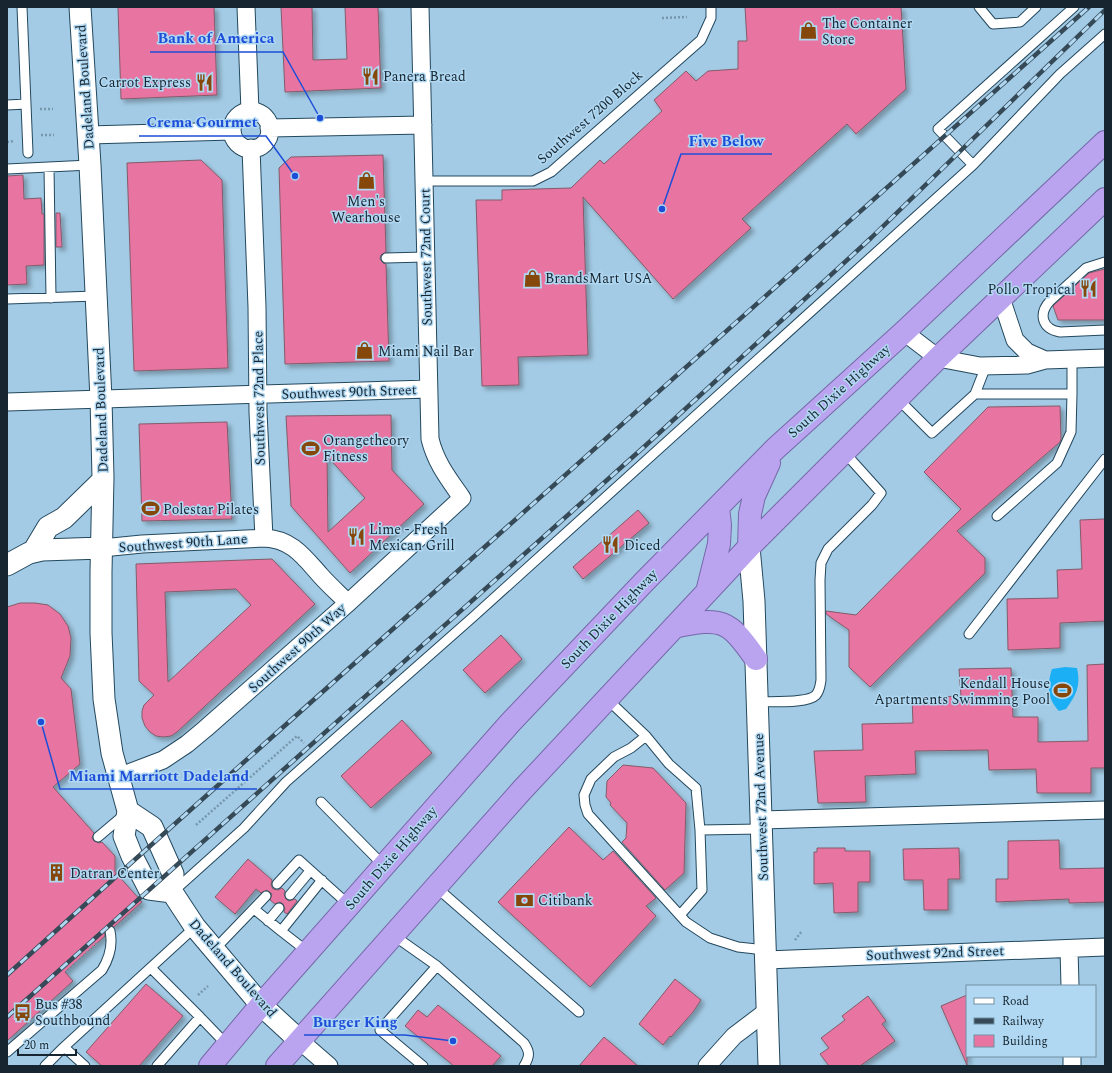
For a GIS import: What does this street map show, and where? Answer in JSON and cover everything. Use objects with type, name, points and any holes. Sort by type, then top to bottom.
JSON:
[{"type":"highway","name":"South Dixie Highway","points":[[210,1066],[261,1004],[510,723],[643,583],[775,449],[904,332],[1105,142]]},
{"type":"highway","points":[[277,1066],[522,790],[749,548],[938,358],[1103,205]]},
{"type":"highway","points":[[749,548],[750,514],[754,496],[775,449]]},
{"type":"highway","points":[[706,595],[719,544],[720,526],[718,507]]},
{"type":"highway","points":[[674,627],[709,621],[725,625],[742,640],[756,660]]},
{"type":"street","name":"Dadeland Boulevard","points":[[80,7],[89,135],[101,399],[103,480],[101,633],[104,694],[110,742],[128,811],[124,836],[132,856],[149,889],[172,892],[195,927],[214,950],[261,1004],[299,1040]]},
{"type":"street","points":[[246,7],[250,111]]},
{"type":"street","name":"Southwest 72nd Court","points":[[420,7],[430,439],[434,454],[462,498]]},
{"type":"street","points":[[250,111],[255,112],[265,118],[269,128],[269,134],[262,144],[251,148],[246,148],[236,141],[232,131],[232,125],[239,115],[250,111]]},
{"type":"street","points":[[269,128],[423,125]]},
{"type":"street","points":[[89,135],[232,131]]},
{"type":"street","name":"Southwest 72nd Place","points":[[251,148],[264,538]]},
{"type":"street","points":[[1001,298],[1015,340],[1027,352],[1045,360]]},
{"type":"street","points":[[904,332],[938,358],[967,364],[986,366],[1027,365],[1045,360],[1105,358]]},
{"type":"street","name":"Southwest 90th Street","points":[[7,402],[428,389]]},
{"type":"street","points":[[33,552],[48,527],[64,518],[103,480]]},
{"type":"street","name":"Southwest 90th Way","points":[[118,777],[163,760],[187,744],[232,706],[462,498]]},
{"type":"street","points":[[264,538],[273,538],[292,546],[348,602]]},
{"type":"street","name":"Southwest 90th Lane","points":[[102,548],[142,544],[264,538]]},
{"type":"street","points":[[7,565],[33,552],[50,549],[102,548]]},
{"type":"street","name":"Southwest 72nd Avenue","points":[[749,548],[754,601],[769,1066]]},
{"type":"street","points":[[761,825],[1105,810]]},
{"type":"street","points":[[128,811],[152,828],[173,874],[172,892]]},
{"type":"street","name":"Southwest 92nd Street","points":[[765,955],[1105,947]]},
{"type":"street","points":[[1069,949],[1070,985]]},
{"type":"street","points":[[706,1066],[734,1036],[767,1011]]},
{"type":"street","points":[[299,1040],[329,1066]]},
{"type":"lane","points":[[22,7],[28,153]]},
{"type":"lane","name":"Southwest 7200 Block","points":[[424,181],[533,181],[551,172],[700,40],[711,18],[711,7]]},
{"type":"lane","points":[[979,7],[993,24],[1020,22],[1036,7]]},
{"type":"lane","points":[[973,165],[938,129],[1074,7]]},
{"type":"lane","points":[[172,892],[244,828],[286,782],[478,612],[973,165],[1060,74],[1105,34]]},
{"type":"lane","points":[[7,105],[26,104]]},
{"type":"lane","points":[[7,169],[90,165]]},
{"type":"lane","points":[[48,167],[52,298]]},
{"type":"lane","points":[[386,258],[425,257]]},
{"type":"lane","points":[[1105,262],[1086,268],[1047,305],[1043,315],[1045,324],[1053,331],[1105,330]]},
{"type":"lane","points":[[7,299],[96,296]]},
{"type":"lane","points":[[997,516],[1057,463],[1071,432],[1072,359]]},
{"type":"lane","points":[[898,399],[932,433],[975,394],[986,366]]},
{"type":"lane","points":[[975,394],[1072,394]]},
{"type":"lane","points":[[757,702],[806,700],[815,696],[820,690],[821,563],[828,549],[882,493],[844,453]]},
{"type":"lane","points":[[969,634],[1105,459]]},
{"type":"lane","points":[[607,699],[646,736],[669,764],[696,788],[700,830],[702,890],[680,915]]},
{"type":"lane","points":[[646,736],[631,748],[614,757],[591,779],[584,795],[588,814],[686,922],[710,938],[765,955]]},
{"type":"lane","points":[[321,802],[384,866]]},
{"type":"lane","points":[[98,837],[128,811]]},
{"type":"lane","points":[[700,830],[761,825]]},
{"type":"lane","points":[[277,884],[299,860],[350,904]]},
{"type":"lane","points":[[290,895],[310,870]]},
{"type":"lane","points":[[280,931],[322,880]]},
{"type":"lane","points":[[436,887],[579,1012]]},
{"type":"lane","points":[[214,950],[266,896]]},
{"type":"lane","points":[[268,921],[279,908]]},
{"type":"lane","points":[[254,909],[308,952]]},
{"type":"lane","points":[[45,1066],[195,927]]},
{"type":"lane","points":[[7,1052],[102,970],[110,955],[110,931]]},
{"type":"lane","points":[[393,935],[437,966],[524,1043],[529,1051],[529,1057],[524,1066]]},
{"type":"lane","points":[[423,1066],[380,1030],[437,966]]},
{"type":"lane","points":[[151,968],[227,1045]]},
{"type":"lane","points":[[157,1066],[200,1018]]},
{"type":"lane","points":[[64,1047],[84,1066]]},
{"type":"path","points":[[662,18],[687,17]]},
{"type":"path","points":[[196,825],[297,736],[304,743]]},
{"type":"path","points":[[794,941],[802,931]]},
{"type":"path","points":[[66,972],[99,942]]},
{"type":"water","name":"Kendall House Apartments Swimming Pool","points":[[1065,667],[1077,668],[1078,685],[1075,695],[1066,709],[1059,711],[1050,696],[1049,680],[1052,669]]},
{"type":"building","points":[[118,7],[214,7],[217,95],[121,99]]},
{"type":"building","points":[[281,7],[312,7],[313,60],[347,59],[345,7],[378,7],[381,88],[285,92]]},
{"type":"building","points":[[745,7],[901,7],[906,89],[856,134],[847,124],[742,219],[751,228],[673,299],[583,197],[588,355],[518,357],[519,385],[482,386],[476,200],[502,200],[502,190],[571,188],[600,160],[604,164],[662,111],[654,100],[686,71],[696,81],[708,71],[738,69],[738,41],[747,41]]},
{"type":"building","points":[[383,155],[386,252],[381,255],[380,259],[386,264],[389,361],[285,364],[279,168],[291,157]]},
{"type":"building","points":[[201,160],[222,180],[228,368],[134,371],[127,163]]},
{"type":"building","points":[[23,175],[24,199],[41,198],[42,214],[44,214],[44,265],[26,266],[27,284],[7,285],[7,176]]},
{"type":"building","points":[[56,213],[60,213],[62,247],[56,247]]},
{"type":"building","name":"Pollo Tropical","points":[[1105,269],[1105,320],[1058,320],[1053,306],[1089,273]]},
{"type":"building","points":[[1060,406],[1060,442],[957,531],[985,558],[985,573],[870,687],[849,667],[849,630],[826,614],[826,611],[856,615],[961,509],[924,472],[988,407]]},
{"type":"building","points":[[391,415],[392,470],[424,504],[350,573],[291,506],[286,416]],"holes":[[[327,456],[365,498],[328,532]]]},
{"type":"building","points":[[227,422],[232,519],[142,521],[139,424]]},
{"type":"building","name":"Diced","points":[[638,510],[649,523],[583,579],[573,567]]},
{"type":"building","points":[[1105,519],[1105,621],[1060,623],[1060,648],[1008,650],[1007,599],[1058,598],[1057,570],[1082,569],[1080,520]]},
{"type":"building","points":[[272,559],[315,604],[177,732],[171,736],[156,736],[145,726],[142,718],[144,705],[154,695],[139,681],[136,564]],"holes":[[[236,589],[251,605],[168,682],[165,592]]]},
{"type":"building","points":[[20,603],[48,605],[60,614],[68,626],[71,638],[70,656],[61,678],[71,689],[80,764],[53,787],[94,833],[92,838],[94,841],[99,843],[102,842],[115,856],[115,872],[142,902],[114,927],[109,925],[104,929],[105,936],[65,972],[73,981],[7,1041],[7,607]]},
{"type":"building","points":[[501,635],[522,659],[485,693],[463,670]]},
{"type":"building","points":[[1105,664],[1105,768],[1091,768],[1091,793],[1037,793],[1036,769],[989,770],[988,750],[915,751],[916,774],[865,776],[866,802],[818,803],[814,751],[863,750],[862,724],[913,723],[912,698],[961,696],[959,669],[1011,668],[1013,717],[1038,717],[1038,742],[1088,741],[1087,665]]},
{"type":"building","points":[[402,720],[432,753],[371,808],[341,776]]},
{"type":"building","points":[[623,765],[653,768],[686,803],[684,873],[665,890],[622,842],[626,838],[627,823],[610,805],[611,803],[606,797],[607,781]]},
{"type":"building","points":[[569,827],[603,860],[613,851],[656,898],[646,906],[656,916],[590,987],[498,902]]},
{"type":"building","points":[[1059,840],[1060,869],[1105,868],[1105,902],[1069,903],[1069,899],[996,902],[996,879],[1008,879],[1008,841]]},
{"type":"building","points":[[817,848],[845,848],[845,851],[870,851],[870,882],[858,882],[858,912],[834,913],[833,883],[814,884],[814,852],[817,852]]},
{"type":"building","points":[[959,848],[960,879],[948,879],[948,910],[924,910],[923,880],[904,880],[903,849]]},
{"type":"building","points":[[248,859],[272,880],[271,885],[273,889],[278,890],[282,888],[285,891],[284,894],[286,899],[289,901],[295,899],[297,901],[287,914],[284,912],[285,909],[283,904],[280,902],[275,904],[270,900],[272,894],[267,890],[261,893],[256,889],[235,914],[215,897]]},
{"type":"building","points":[[675,979],[701,1000],[693,1012],[663,1045],[639,1024]]},
{"type":"building","points":[[146,984],[183,1016],[139,1066],[102,1066],[86,1052]]},
{"type":"building","points":[[966,995],[967,1065],[941,1006]]},
{"type":"building","points":[[868,996],[886,1021],[882,1024],[895,1041],[860,1066],[829,1066],[820,1054],[829,1048],[821,1038],[845,1020],[842,1016]]},
{"type":"building","points":[[438,1005],[501,1056],[492,1066],[454,1066],[405,1026],[418,1010],[427,1017]]},
{"type":"building","points":[[604,1037],[638,1066],[579,1066]]},
{"type":"railway","points":[[7,975],[1089,7]]},
{"type":"railway","points":[[7,1017],[645,446],[871,238],[1105,10]]},
{"type":"place","name":"The Container Store","points":[[809,31]]},
{"type":"place","name":"Panera Bread","points":[[370,76]]},
{"type":"place","name":"Carrot Express","points":[[204,82]]},
{"type":"place","name":"Bank of America","points":[[320,118]]},
{"type":"place","name":"Crema Gourmet","points":[[295,176]]},
{"type":"place","name":"Men's Wearhouse","points":[[366,181]]},
{"type":"place","name":"Five Below","points":[[662,209]]},
{"type":"place","name":"BrandsMart USA","points":[[532,278]]},
{"type":"place","name":"Pollo Tropical","points":[[1088,289]]},
{"type":"place","name":"Miami Nail Bar","points":[[365,351]]},
{"type":"place","name":"Orangetheory Fitness","points":[[310,448]]},
{"type":"place","name":"Polestar Pilates","points":[[150,509]]},
{"type":"place","name":"Lime - Fresh Mexican Grill","points":[[356,537]]},
{"type":"place","name":"Diced","points":[[611,545]]},
{"type":"place","name":"Kendall House Apartments Swimming Pool","points":[[1063,691]]},
{"type":"place","name":"Miami Marriott Dadeland","points":[[41,722]]},
{"type":"place","name":"Datran Center","points":[[57,873]]},
{"type":"place","name":"Citibank","points":[[525,900]]},
{"type":"place","name":"Bus #38 Southbound","points":[[22,1012]]},
{"type":"place","name":"Burger King","points":[[453,1041]]}]
